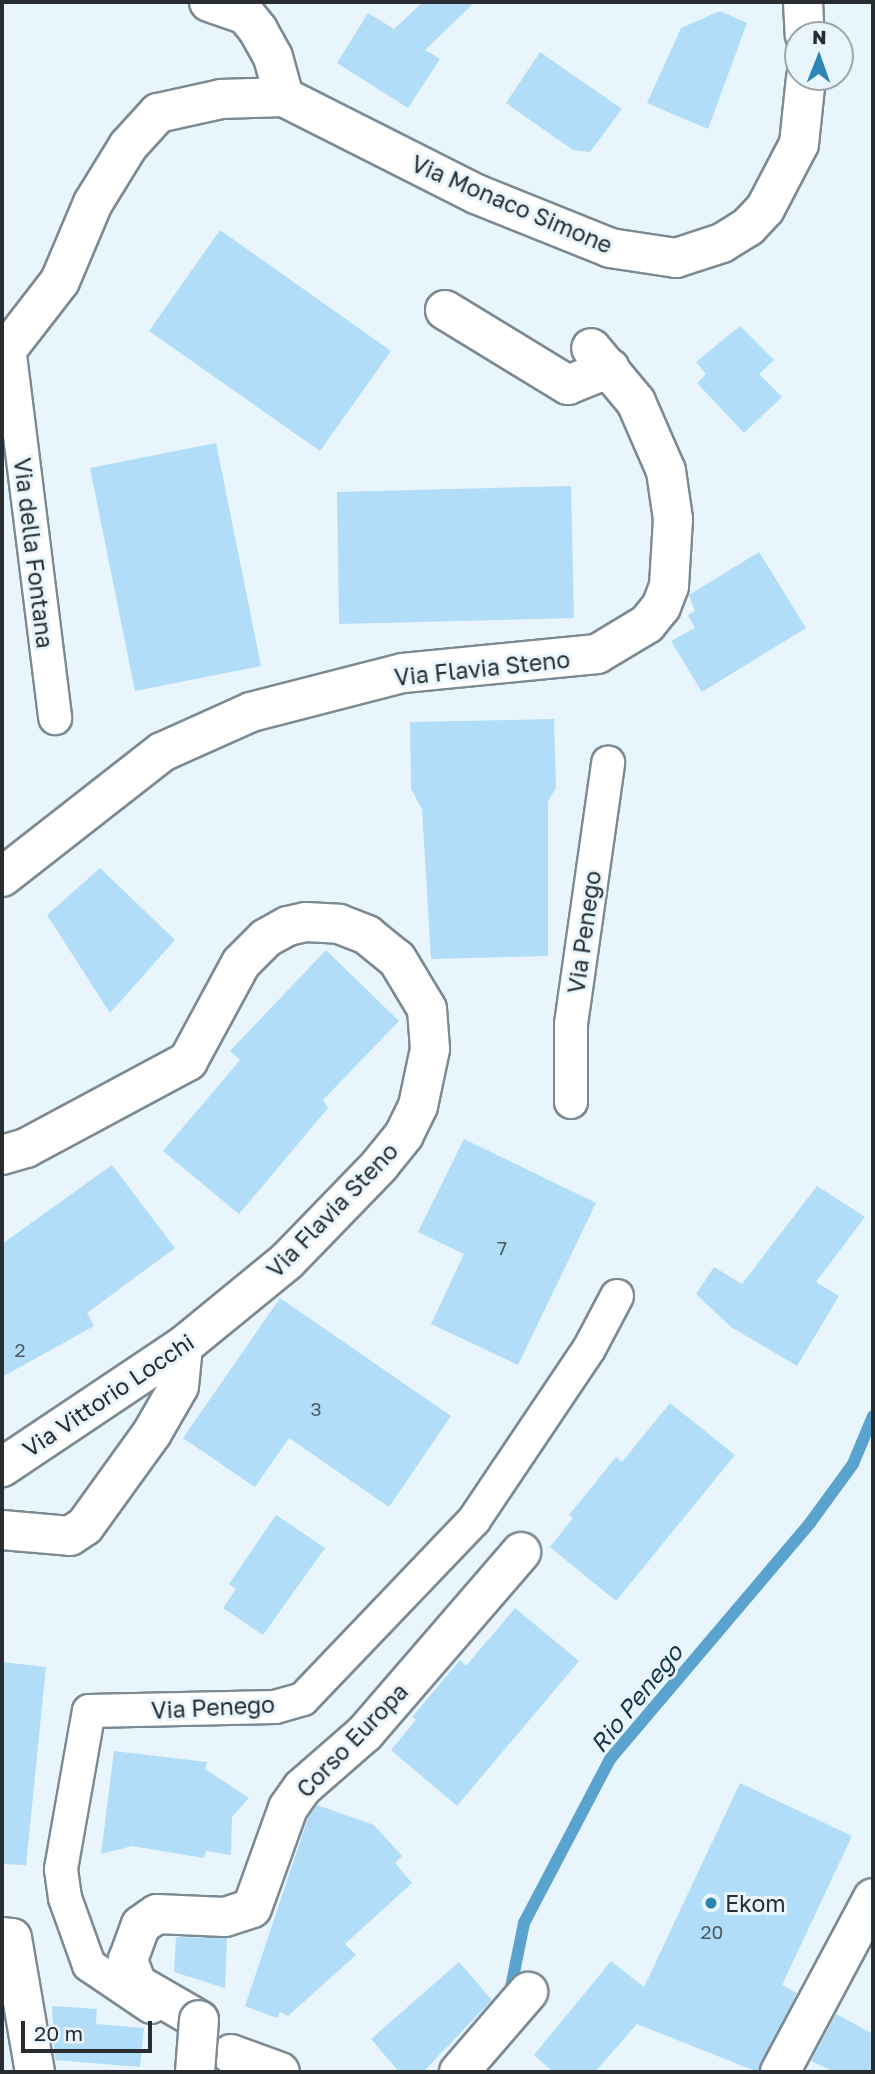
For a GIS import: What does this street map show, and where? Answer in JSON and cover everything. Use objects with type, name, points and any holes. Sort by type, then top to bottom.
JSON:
[{"type":"street","points":[[209,2],[246,15],[252,22],[273,57],[284,97]]},
{"type":"street","points":[[803,2],[804,21]]},
{"type":"street","name":"Via Monaco Simone","points":[[5,348],[60,281],[93,203],[128,146],[158,113],[221,99],[284,97],[476,194],[610,248],[676,258],[722,243],[748,227],[765,209],[799,144],[805,91]]},
{"type":"street","name":"Via Flavia Steno","points":[[2,877],[162,752],[239,717],[403,673],[597,654],[648,624],[661,607],[669,586],[673,519],[666,471],[636,402],[600,358],[568,385],[445,310]]},
{"type":"street","name":"Via della Fontana","points":[[5,348],[55,718]]},
{"type":"street","name":"Via Penego","points":[[571,1102],[571,1024],[608,763]]},
{"type":"street","name":"Via Flavia Steno","points":[[2,1156],[26,1148],[188,1061],[241,963],[265,938],[306,922],[339,924],[367,935],[397,959],[427,1009],[430,1049],[418,1106],[404,1135],[380,1166],[287,1261],[212,1322]]},
{"type":"street","name":"Via Penego","points":[[280,2072],[231,2054],[172,2021],[89,1965],[76,1937],[61,1868],[89,1711],[275,1707],[303,1699],[474,1520],[589,1349],[617,1296]]},
{"type":"street","name":"Via Vittorio Locchi","points":[[2,1466],[183,1346],[212,1322]]},
{"type":"street","points":[[2,1530],[70,1536],[85,1526],[152,1433],[179,1386],[183,1346]]},
{"type":"street","name":"Corso Europa","points":[[195,2072],[199,2020],[137,1984],[128,1960],[141,1924],[157,1914],[225,1917],[252,1908],[288,1808],[302,1787],[365,1733],[521,1552]]},
{"type":"street","points":[[780,2072],[873,1898]]},
{"type":"street","points":[[2,1937],[12,1938],[35,2072]]},
{"type":"street","points":[[459,2072],[528,1993]]},
{"type":"building","points":[[423,2],[475,2],[425,50],[440,59],[408,108],[337,63],[368,13],[394,29]]},
{"type":"building","points":[[720,11],[747,23],[708,129],[647,103],[681,28]]},
{"type":"building","points":[[540,52],[622,109],[590,152],[573,150],[506,103]]},
{"type":"building","points":[[220,230],[391,351],[320,451],[149,331]]},
{"type":"building","points":[[740,326],[774,360],[759,374],[782,397],[744,433],[697,383],[706,374],[696,362]]},
{"type":"building","points":[[216,443],[261,666],[135,691],[90,468]]},
{"type":"building","points":[[571,486],[574,618],[339,624],[337,492]]},
{"type":"building","points":[[759,552],[806,628],[702,692],[671,641],[695,628],[688,615],[695,611],[689,595]]},
{"type":"building","points":[[554,719],[556,788],[548,801],[548,956],[431,959],[422,809],[411,789],[410,722]]},
{"type":"building","points":[[100,868],[175,940],[110,1013],[47,915]]},
{"type":"building","points":[[326,950],[399,1021],[323,1100],[328,1108],[239,1214],[163,1151],[240,1060],[230,1051]]},
{"type":"building","points":[[464,1139],[596,1203],[518,1365],[431,1324],[464,1254],[418,1232]]},
{"type":"building","points":[[112,1165],[175,1248],[87,1313],[94,1326],[2,1377],[2,1244]]},
{"type":"building","points":[[817,1186],[865,1217],[816,1282],[839,1296],[797,1366],[731,1327],[696,1294],[714,1267],[742,1284]]},
{"type":"building","points":[[280,1298],[451,1416],[389,1507],[289,1438],[255,1487],[183,1438]]},
{"type":"building","points":[[670,1403],[735,1455],[616,1601],[550,1547],[573,1518],[569,1515],[616,1457],[622,1462]]},
{"type":"building","points":[[276,1515],[325,1548],[263,1635],[223,1608],[236,1589],[229,1584]]},
{"type":"building","points":[[515,1608],[579,1661],[457,1806],[391,1750],[416,1720],[412,1717],[460,1660],[466,1666]]},
{"type":"building","points":[[2,1662],[46,1667],[26,1865],[2,1864]]},
{"type":"building","points":[[114,1751],[207,1762],[205,1769],[249,1798],[232,1817],[231,1855],[206,1851],[204,1858],[132,1846],[101,1854]]},
{"type":"building","points":[[740,1783],[852,1836],[782,1985],[797,1993],[758,2072],[637,2024],[595,2072],[553,2072],[534,2055],[611,1961],[644,1987]]},
{"type":"building","points":[[317,1805],[374,1825],[402,1856],[395,1863],[412,1883],[345,1944],[356,1955],[288,2016],[280,2012],[277,2018],[245,2006],[308,1818]]},
{"type":"building","points":[[176,1937],[227,1938],[225,1988],[174,1972]]},
{"type":"building","points":[[459,1962],[492,2000],[423,2072],[399,2072],[371,2039]]},
{"type":"building","points":[[52,2006],[97,2009],[96,2024],[144,2028],[140,2067],[55,2060]]},
{"type":"building","points":[[836,2014],[873,2034],[873,2072],[835,2072],[811,2061]]},
{"type":"waterway","name":"Rio Penego","points":[[509,1997],[524,1923],[610,1759],[810,1523],[853,1464],[873,1416]]},
{"type":"place","name":"Ekom","points":[[711,1903]]}]
